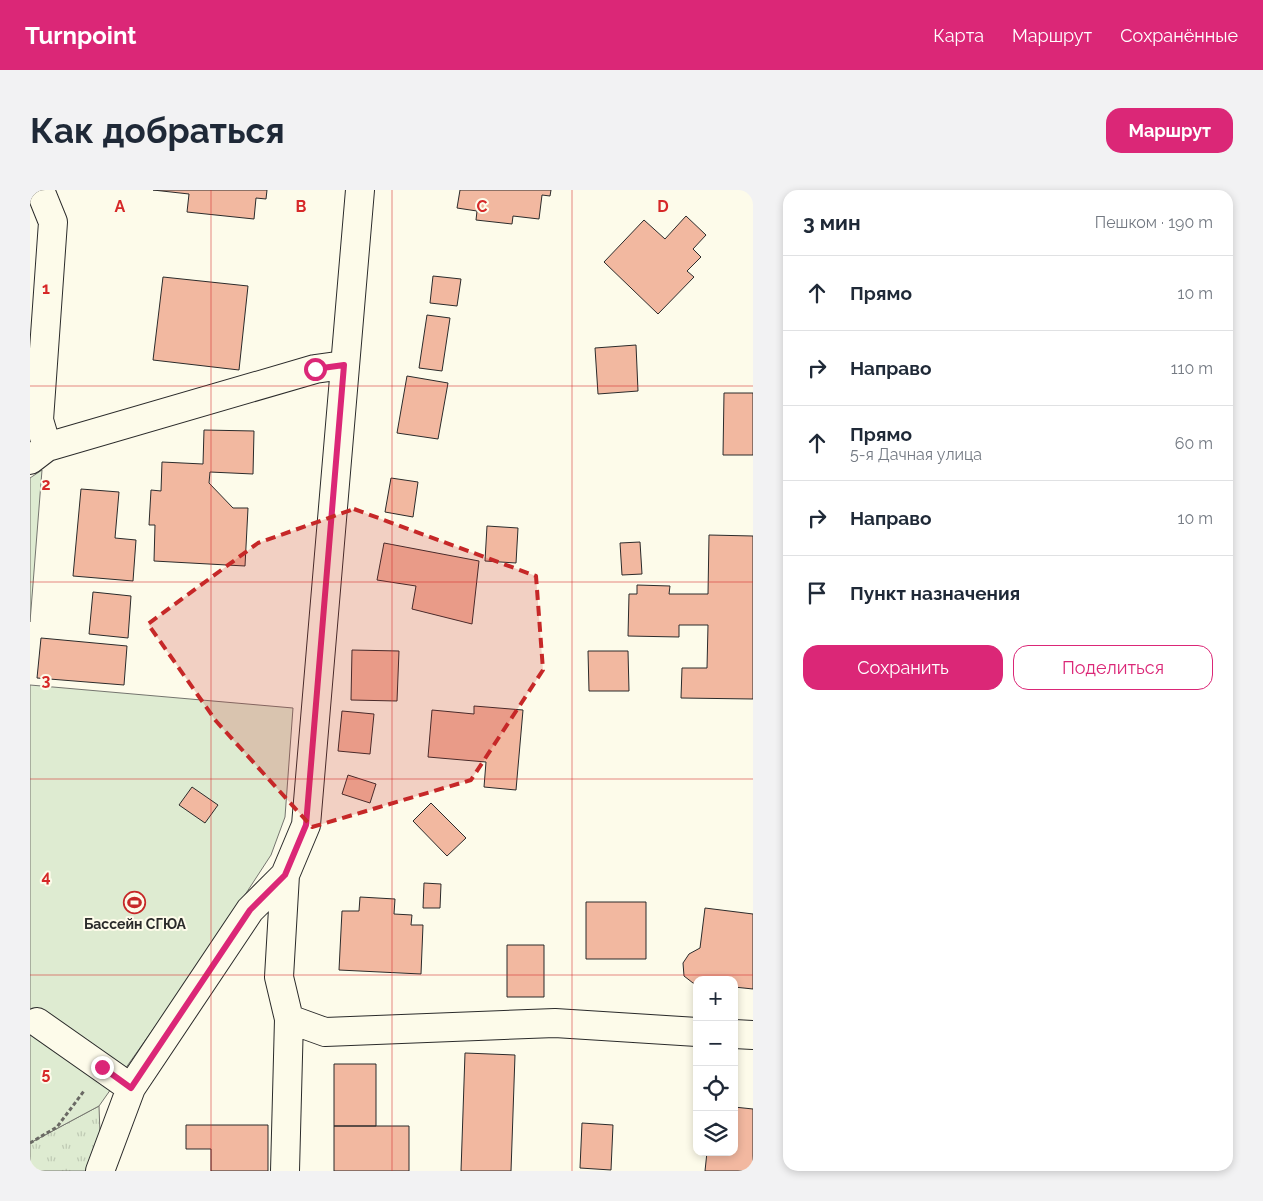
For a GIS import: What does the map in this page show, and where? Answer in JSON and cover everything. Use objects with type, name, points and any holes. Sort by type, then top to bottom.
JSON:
[{"type":"street","points":[[40,190],[53,222],[38,454],[315,369],[344,365]]},
{"type":"street","points":[[285,1171],[289,1018],[278,977],[285,875],[306,825],[360,190]]},
{"type":"street","points":[[100,1171],[131,1088],[250,910],[285,875]]},
{"type":"street","points":[[32,1016],[131,1088]]},
{"type":"street","points":[[289,1018],[325,1032],[555,1023],[693,1032]]},
{"type":"street","points":[[738,1034],[753,1035]]},
{"type":"path","points":[[30,1144],[57,1127],[102,1067]]},
{"type":"highlighted area","points":[[354,509],[536,576],[543,670],[471,780],[312,827],[216,721],[148,624],[258,543]]},
{"type":"green space","points":[[42,470],[30,622],[30,478]]},
{"type":"green space","name":"Бассейн СГЮА","points":[[30,685],[293,708],[285,817],[271,855],[209,950],[99,1106],[30,1143]]},
{"type":"green space","points":[[99,1106],[100,1134],[87,1171],[30,1171],[30,1143]]},
{"type":"building","points":[[153,190],[267,190],[266,199],[256,198],[254,219],[187,212],[189,194]]},
{"type":"building","points":[[460,190],[551,190],[550,196],[542,195],[539,219],[513,216],[512,224],[476,220],[477,211],[457,208]]},
{"type":"building","points":[[686,216],[706,235],[693,249],[701,257],[687,271],[694,277],[658,314],[604,262],[644,220],[665,239]]},
{"type":"building","points":[[433,276],[461,279],[457,306],[430,303]]},
{"type":"building","points":[[163,277],[248,286],[239,370],[153,360]]},
{"type":"building","points":[[427,315],[450,318],[442,371],[419,368]]},
{"type":"building","points":[[636,345],[638,391],[598,394],[595,348]]},
{"type":"building","points":[[407,376],[448,383],[438,439],[397,433]]},
{"type":"building","points":[[724,393],[753,393],[753,455],[723,455]]},
{"type":"building","points":[[204,430],[254,431],[253,474],[210,472],[209,483],[233,508],[248,508],[245,566],[154,561],[155,525],[149,525],[151,490],[161,491],[162,462],[203,464]]},
{"type":"building","points":[[391,478],[418,482],[413,517],[385,512]]},
{"type":"building","points":[[81,489],[119,492],[115,538],[136,540],[133,581],[73,576]]},
{"type":"building","points":[[487,526],[518,528],[516,563],[485,561]]},
{"type":"building","points":[[709,535],[753,536],[753,699],[681,698],[682,668],[707,668],[708,625],[679,625],[679,637],[628,636],[629,594],[637,594],[637,585],[670,586],[669,594],[708,594]]},
{"type":"building","points":[[640,542],[642,574],[622,575],[620,543]]},
{"type":"building","points":[[384,543],[479,561],[472,624],[412,609],[416,586],[377,580]]},
{"type":"building","points":[[93,592],[131,596],[128,638],[89,634]]},
{"type":"building","points":[[41,638],[127,646],[124,685],[37,678]]},
{"type":"building","points":[[352,650],[399,651],[397,701],[351,700]]},
{"type":"building","points":[[588,651],[628,651],[629,691],[589,691]]},
{"type":"building","points":[[474,706],[523,710],[516,790],[484,787],[486,762],[428,757],[432,710],[474,714]]},
{"type":"building","points":[[342,711],[374,714],[370,754],[338,751]]},
{"type":"building","points":[[348,775],[376,784],[370,803],[342,794]]},
{"type":"building","points":[[192,787],[218,805],[205,823],[179,805]]},
{"type":"building","points":[[431,803],[466,838],[447,856],[413,821]]},
{"type":"building","points":[[424,883],[441,884],[440,908],[423,908]]},
{"type":"building","points":[[360,897],[395,899],[394,914],[412,915],[411,925],[423,925],[421,974],[339,970],[342,911],[359,911]]},
{"type":"building","points":[[586,902],[646,902],[646,959],[586,959]]},
{"type":"building","points":[[705,908],[753,914],[753,989],[738,987],[738,976],[693,976],[693,983],[684,976],[683,963],[689,954],[700,948]]},
{"type":"building","points":[[507,945],[544,945],[544,997],[507,997]]},
{"type":"building","points":[[465,1053],[515,1055],[511,1171],[461,1171]]},
{"type":"building","points":[[334,1064],[376,1064],[376,1126],[334,1126]]},
{"type":"building","points":[[738,1107],[753,1109],[753,1171],[705,1171],[707,1156],[738,1156]]},
{"type":"building","points":[[582,1123],[613,1125],[611,1170],[580,1168]]},
{"type":"building","points":[[186,1125],[268,1125],[268,1171],[211,1171],[211,1149],[186,1149]]},
{"type":"building","points":[[334,1126],[409,1126],[409,1171],[334,1171]]},
{"type":"place","name":"Бассейн СГЮА","points":[[135,902]]},
{"type":"route","points":[[102,1067],[131,1088],[250,910],[285,875],[306,825],[344,365],[315,369]]}]
